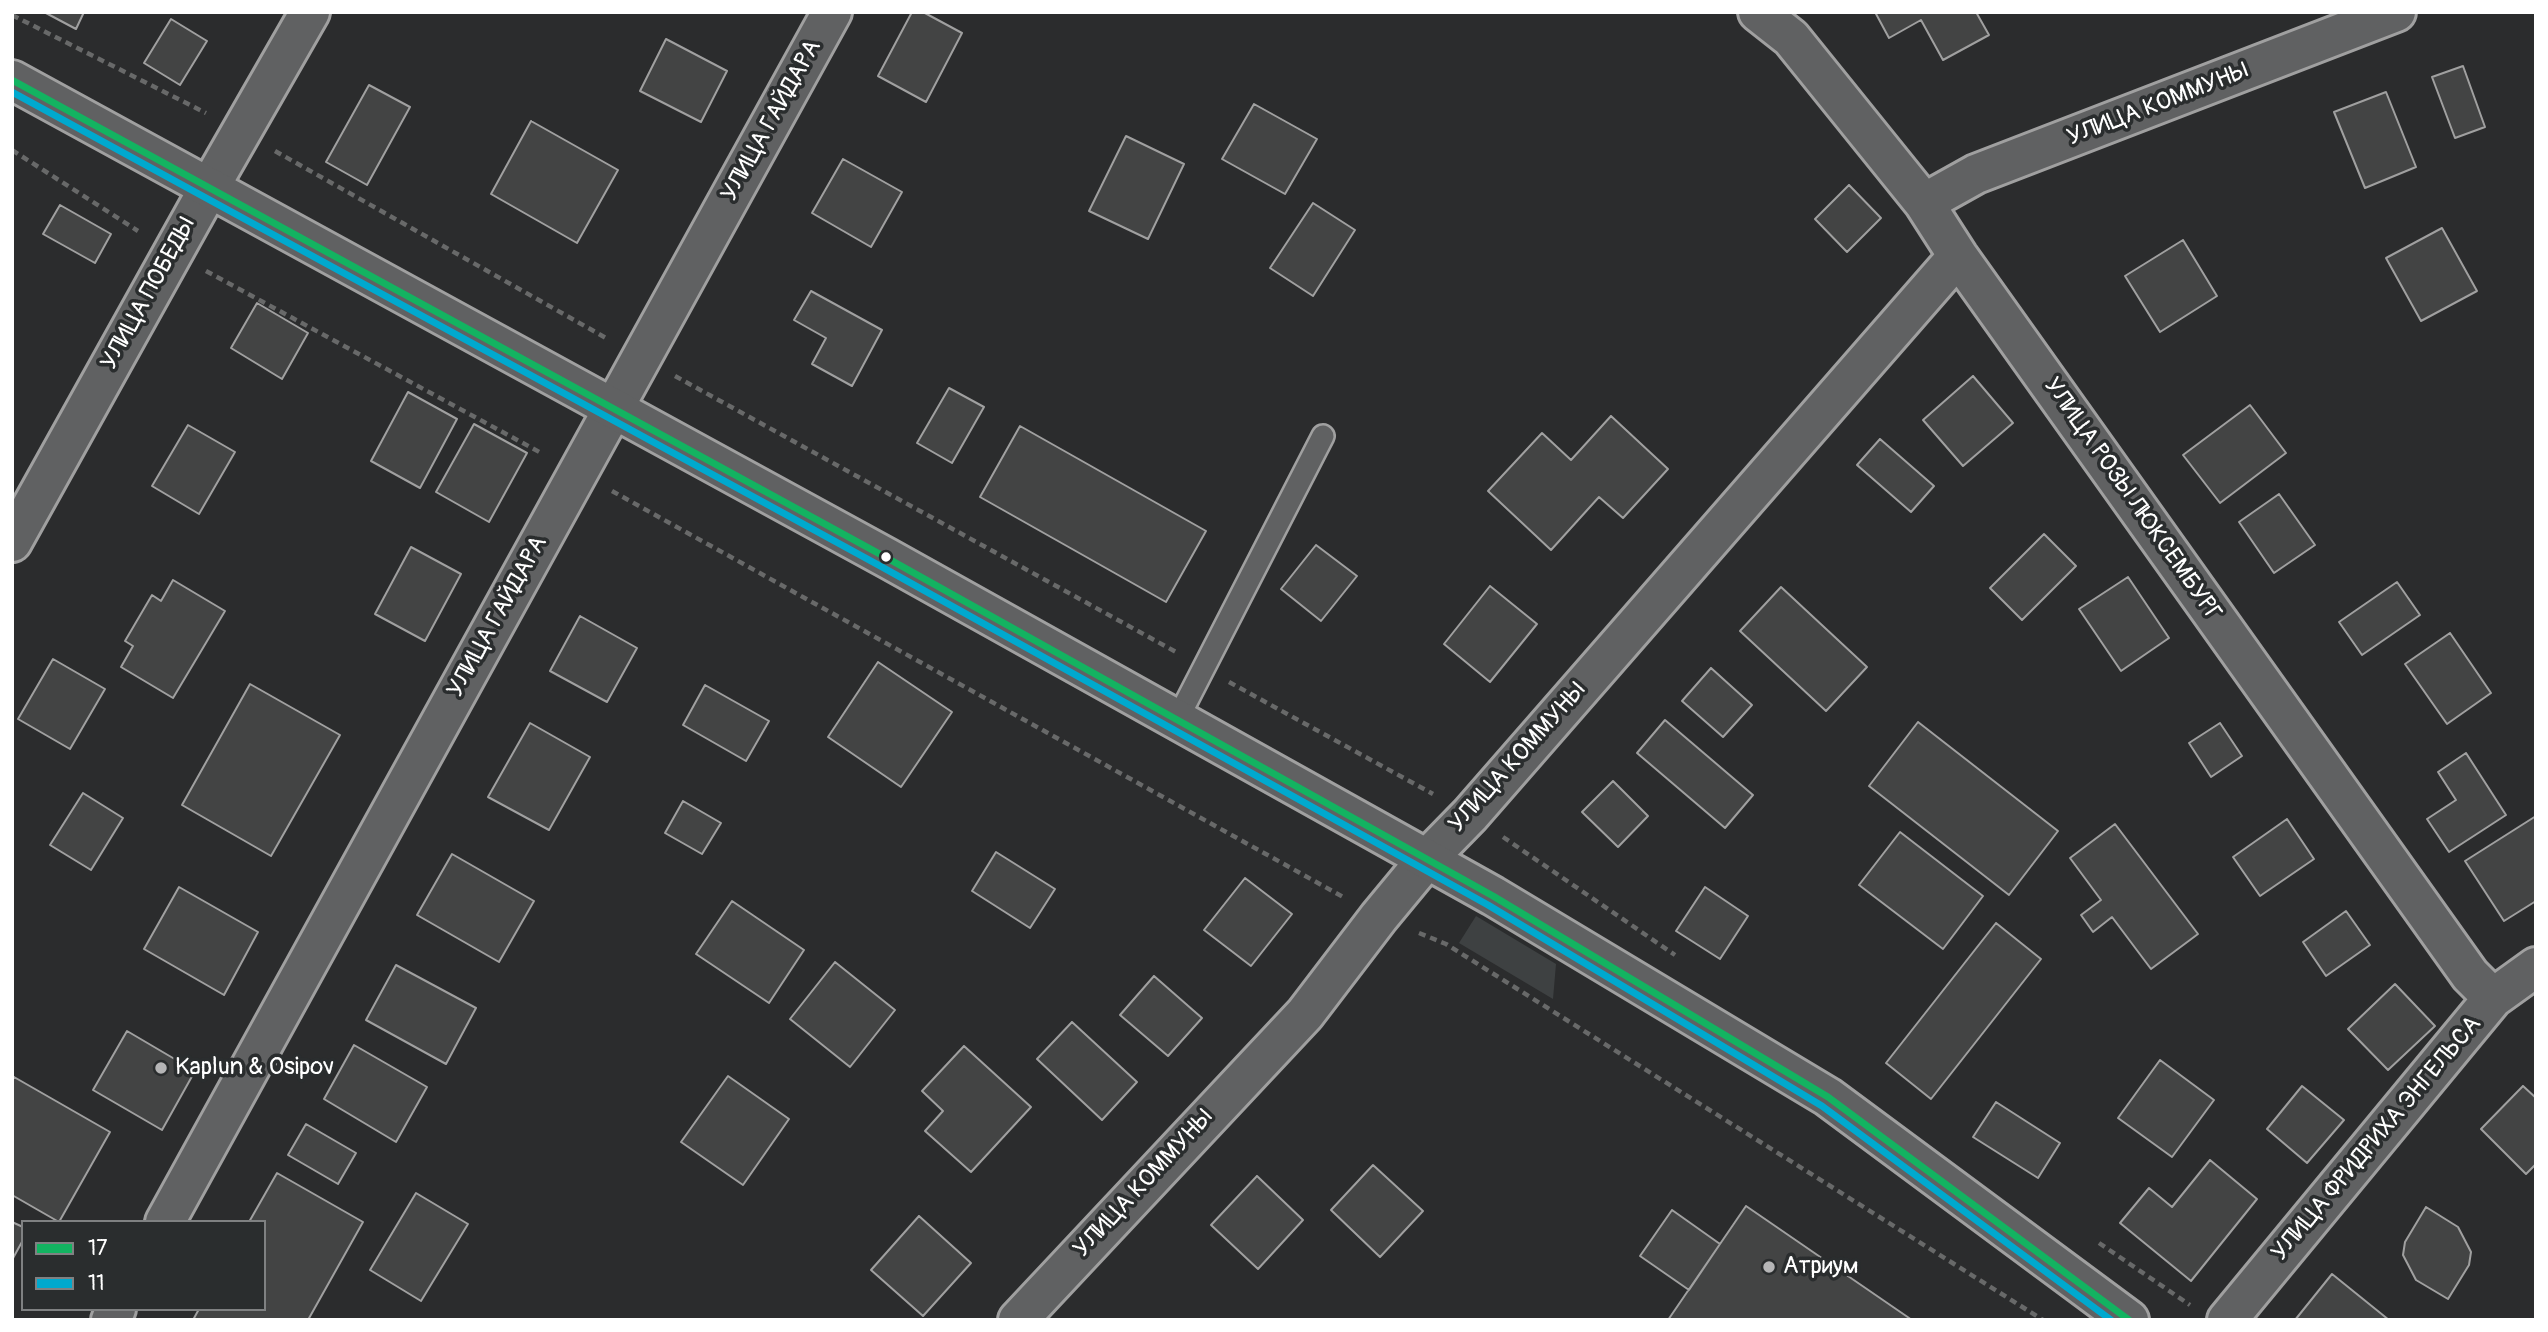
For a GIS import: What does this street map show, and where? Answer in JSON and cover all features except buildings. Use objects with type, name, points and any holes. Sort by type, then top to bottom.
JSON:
[{"type":"street","name":"УЛИЦА ПОБЕДЫ","points":[[12,542],[208,188],[310,12]]},
{"type":"street","name":"УЛИЦА ГАЙДАРА","points":[[166,1220],[832,12]]},
{"type":"street","name":"УЛИЦА РОЗЫ ЛЮКСЕМБУРГ","points":[[1758,12],[1791,38],[1924,203],[1958,256],[2470,975],[2493,998]]},
{"type":"street","name":"УЛИЦА КОММУНЫ","points":[[1924,203],[1976,174],[2396,12]]},
{"type":"street","points":[[12,80],[1427,859],[1828,1097],[2129,1320]]},
{"type":"street","name":"УЛИЦА КОММУНЫ","points":[[1018,1320],[1305,1014],[1427,859],[1497,783],[1958,256]]},
{"type":"street","name":"УЛИЦА ФРИДРИХА ЭНГЕЛЬСА","points":[[2227,1320],[2493,998],[2536,967]]},
{"type":"lane","points":[[1177,720],[1324,436]]},
{"type":"path","points":[[12,150],[172,253],[578,473],[1379,917],[1446,944],[2043,1320]]},
{"type":"shaded area","points":[[1476,916],[1556,964],[1553,999],[1459,943]]},
{"type":"transit line","name":"17","points":[[12,80],[887,558],[1493,896],[1828,1097],[2129,1320]]},
{"type":"transit line","name":"11","points":[[12,92],[882,567],[1488,905],[1822,1106],[2111,1320]]},
{"type":"place","name":"Kaplun & Osipov","points":[[161,1068]]},
{"type":"place","name":"Атриум","points":[[1769,1267]]}]
